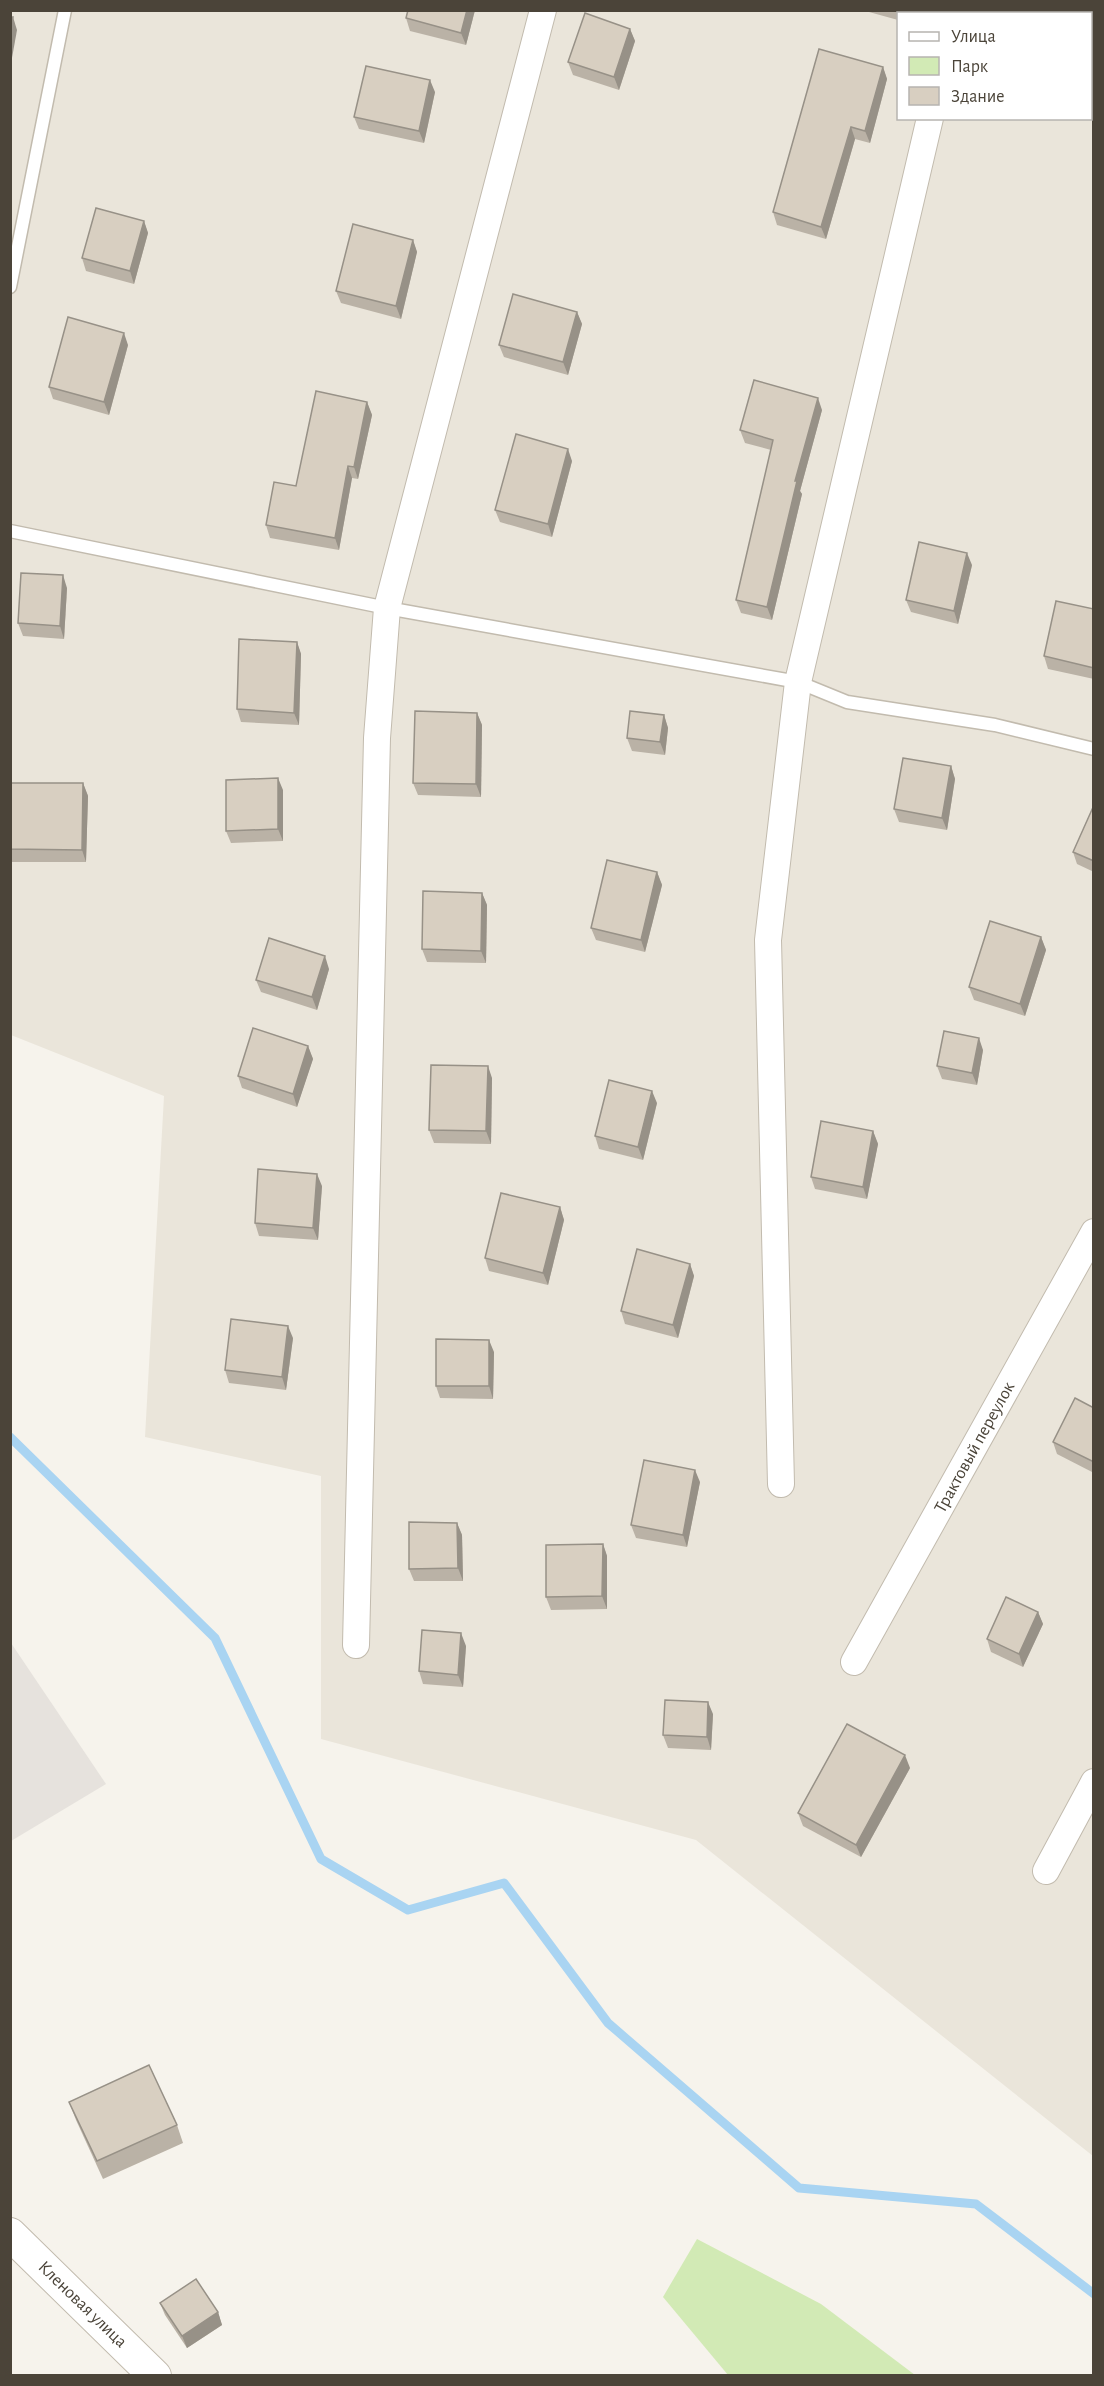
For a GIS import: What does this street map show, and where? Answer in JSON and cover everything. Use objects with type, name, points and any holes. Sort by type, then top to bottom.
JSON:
[{"type":"street","points":[[356,1645],[377,738],[387,608],[543,10]]},
{"type":"street","points":[[781,1484],[768,940],[798,682],[930,120]]},
{"type":"street","name":"Трактовый переулок","points":[[854,1662],[1094,1232]]},
{"type":"street","points":[[1046,1871],[1094,1782]]},
{"type":"street","name":"Кленовая улица","points":[[10,2234],[154,2376]]},
{"type":"lane","points":[[10,287],[66,10]]},
{"type":"lane","points":[[10,531],[387,608],[798,682],[847,702],[995,724],[1094,749]]},
{"type":"shaded area","points":[[10,11],[1093,11],[1093,2156],[696,1840],[321,1739],[321,1476],[145,1437],[164,1096],[11,1035]]},
{"type":"shaded area","points":[[11,1643],[106,1784],[10,1841]]},
{"type":"green space","points":[[697,2239],[821,2304],[915,2375],[728,2375],[663,2297]]},
{"type":"building","points":[[408,10],[467,10],[461,33],[406,18]]},
{"type":"building","points":[[585,13],[630,29],[614,77],[568,62]]},
{"type":"building","points":[[819,49],[883,67],[865,131],[851,127],[821,227],[773,212]]},
{"type":"building","points":[[366,66],[430,80],[419,131],[354,117]]},
{"type":"building","points":[[96,208],[144,221],[130,271],[82,258]]},
{"type":"building","points":[[353,224],[413,240],[396,306],[336,291]]},
{"type":"building","points":[[513,294],[577,312],[563,362],[499,345]]},
{"type":"building","points":[[68,317],[124,333],[104,402],[49,387]]},
{"type":"building","points":[[754,380],[818,398],[795,481],[797,481],[767,607],[736,600],[773,440],[740,430]]},
{"type":"building","points":[[316,391],[367,402],[354,467],[348,466],[335,538],[266,525],[274,482],[296,486]]},
{"type":"building","points":[[516,434],[568,449],[548,524],[495,510]]},
{"type":"building","points":[[919,542],[967,553],[954,611],[906,600]]},
{"type":"building","points":[[21,573],[63,575],[60,626],[18,623]]},
{"type":"building","points":[[1056,601],[1094,609],[1094,668],[1044,656]]},
{"type":"building","points":[[239,639],[297,642],[294,713],[237,709]]},
{"type":"building","points":[[415,711],[477,713],[476,784],[413,783]]},
{"type":"building","points":[[630,711],[664,715],[660,742],[627,738]]},
{"type":"building","points":[[903,758],[951,766],[942,818],[894,809]]},
{"type":"building","points":[[278,778],[278,829],[226,831],[226,780]]},
{"type":"building","points":[[10,783],[83,783],[82,850],[10,849]]},
{"type":"building","points":[[1094,805],[1094,861],[1073,852]]},
{"type":"building","points":[[607,860],[657,872],[641,940],[591,928]]},
{"type":"building","points":[[423,891],[482,893],[481,951],[422,949]]},
{"type":"building","points":[[990,921],[1041,937],[1020,1004],[969,987]]},
{"type":"building","points":[[269,938],[325,956],[312,997],[256,980]]},
{"type":"building","points":[[253,1028],[308,1046],[293,1094],[238,1076]]},
{"type":"building","points":[[944,1031],[979,1038],[972,1073],[937,1066]]},
{"type":"building","points":[[431,1065],[488,1066],[486,1131],[429,1130]]},
{"type":"building","points":[[609,1080],[652,1091],[638,1147],[595,1136]]},
{"type":"building","points":[[821,1121],[873,1131],[863,1187],[811,1177]]},
{"type":"building","points":[[258,1169],[317,1174],[313,1228],[255,1223]]},
{"type":"building","points":[[501,1193],[560,1207],[543,1273],[485,1258]]},
{"type":"building","points":[[637,1249],[690,1264],[673,1325],[621,1311]]},
{"type":"building","points":[[231,1319],[288,1326],[282,1377],[225,1370]]},
{"type":"building","points":[[436,1339],[489,1340],[489,1386],[436,1386]]},
{"type":"building","points":[[1075,1398],[1094,1408],[1094,1462],[1053,1442]]},
{"type":"building","points":[[644,1460],[695,1470],[683,1535],[631,1525]]},
{"type":"building","points":[[409,1522],[457,1523],[458,1568],[409,1569]]},
{"type":"building","points":[[603,1544],[602,1596],[546,1597],[546,1545]]},
{"type":"building","points":[[1006,1597],[1038,1612],[1019,1654],[987,1639]]},
{"type":"building","points":[[422,1630],[461,1633],[458,1675],[419,1671]]},
{"type":"building","points":[[665,1700],[708,1702],[707,1737],[663,1735]]},
{"type":"building","points":[[847,1724],[905,1755],[856,1845],[798,1813]]},
{"type":"building","points":[[149,2065],[177,2125],[97,2161],[69,2102]]},
{"type":"building","points":[[196,2279],[218,2312],[182,2336],[160,2303]]},
{"type":"waterway","points":[[10,1437],[215,1638],[321,1859],[408,1910],[504,1883],[608,2023],[799,2188],[976,2204],[1094,2294]]}]
